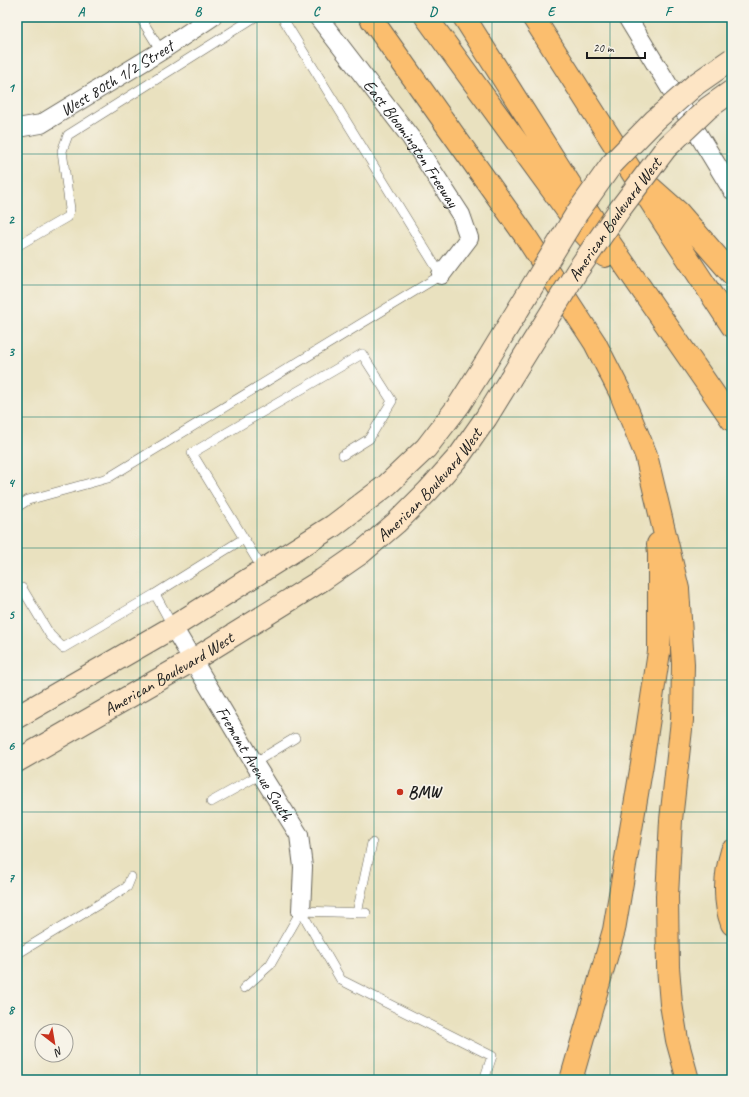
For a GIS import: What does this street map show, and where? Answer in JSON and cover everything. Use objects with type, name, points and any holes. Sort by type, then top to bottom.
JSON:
[{"type":"highway","points":[[370,17],[524,234],[595,343],[620,392],[646,455],[678,589],[683,664],[682,720],[671,820],[667,896],[668,967],[671,1004],[688,1080]]},
{"type":"highway","points":[[426,17],[582,231],[669,329]]},
{"type":"highway","points":[[464,17],[580,200],[732,420]]},
{"type":"highway","points":[[533,17],[732,326]]},
{"type":"highway","points":[[631,171],[678,212],[732,274]]},
{"type":"highway","points":[[571,1080],[614,930],[659,652],[659,553],[646,455]]},
{"type":"highway","points":[[732,851],[726,877],[727,897],[732,924]]},
{"type":"main road","name":"American Boulevard West","points":[[17,717],[173,627],[333,526],[387,485],[426,448],[459,405],[486,364],[577,213],[612,164],[655,120],[696,84],[732,59]]},
{"type":"main road","name":"American Boulevard West","points":[[17,761],[193,660],[322,580],[361,553],[396,523],[428,491],[460,455],[486,418],[577,271],[620,209],[666,148],[708,108],[732,91]]},
{"type":"street","name":"West 80th 1/2 Street","points":[[17,128],[41,124],[161,51],[212,17]]},
{"type":"street","name":"East Bloomington Freeway","points":[[318,17],[411,138],[461,215],[469,238],[441,275]]},
{"type":"street","points":[[627,17],[732,190]]},
{"type":"street","name":"Fremont Avenue South","points":[[173,627],[257,769],[299,835],[303,868],[301,911]]},
{"type":"lane","points":[[140,17],[161,51]]},
{"type":"lane","points":[[17,246],[67,217],[70,209],[62,151],[68,135],[255,17]]},
{"type":"lane","points":[[17,507],[28,500],[108,478],[441,275],[282,17]]},
{"type":"lane","points":[[263,570],[192,453],[362,354],[392,401],[369,440],[342,455]]},
{"type":"lane","points":[[22,588],[50,635],[63,648],[155,594],[243,538]]},
{"type":"lane","points":[[155,594],[173,627]]},
{"type":"lane","points":[[211,802],[257,769],[295,738]]},
{"type":"lane","points":[[301,911],[361,913],[372,843]]},
{"type":"lane","points":[[17,954],[127,887],[131,877]]},
{"type":"lane","points":[[244,988],[270,965],[301,911]]},
{"type":"lane","points":[[301,911],[341,980],[492,1056],[484,1080]]},
{"type":"place","name":"BMW","points":[[400,792]]}]
